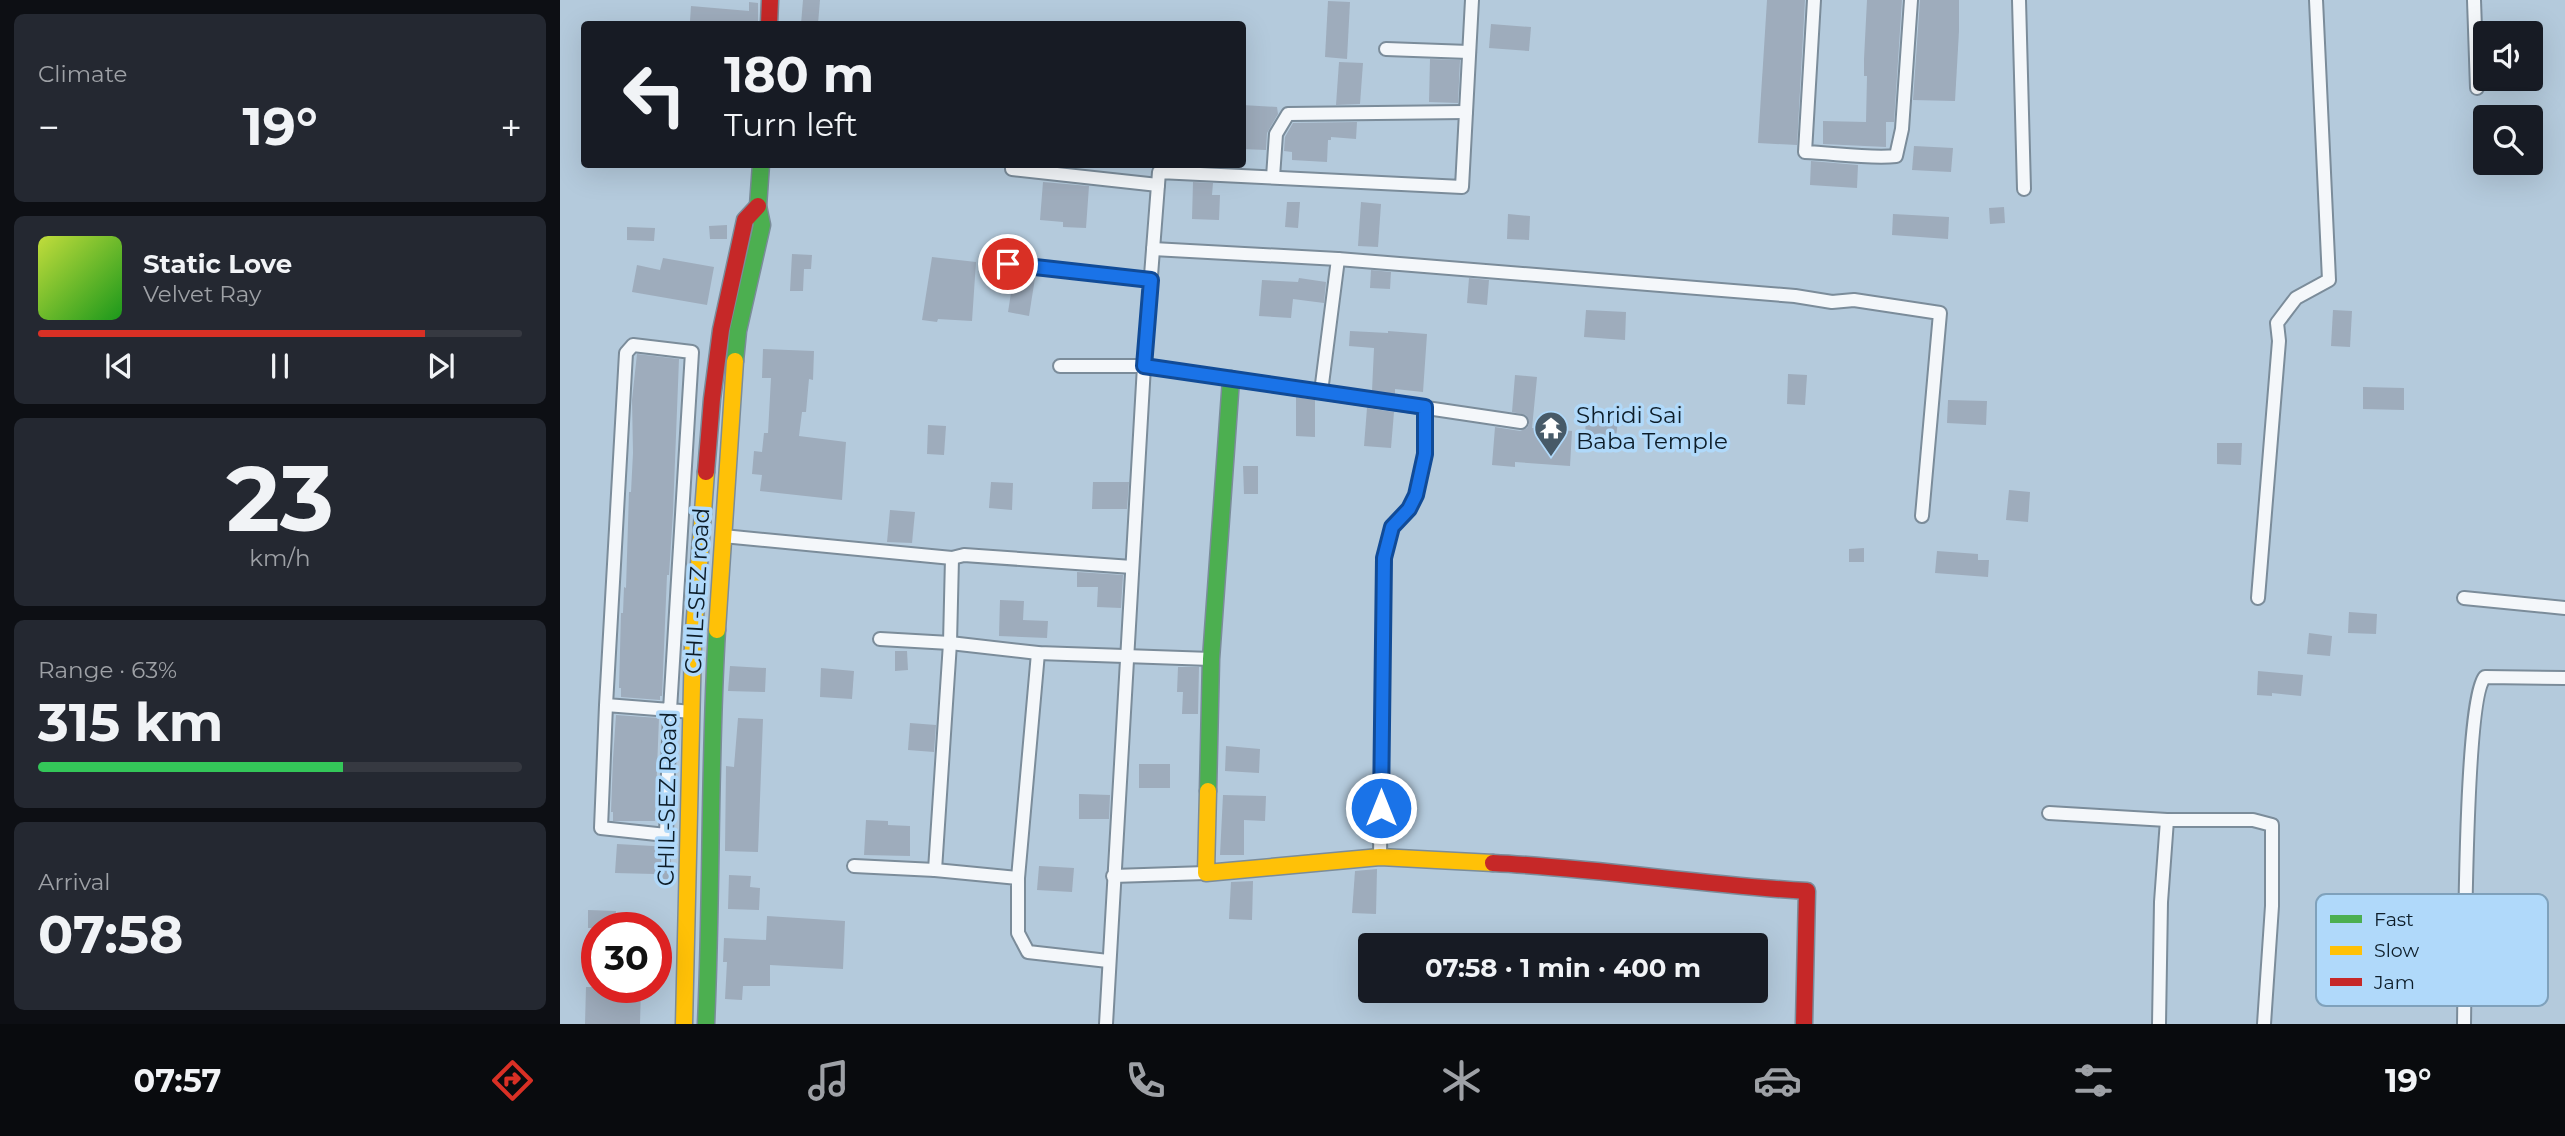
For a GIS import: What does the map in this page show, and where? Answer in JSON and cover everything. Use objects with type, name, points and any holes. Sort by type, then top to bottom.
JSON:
[{"type":"street","points":[[769,21],[770,0]]},
{"type":"street","points":[[1012,169],[1273,177],[1462,187],[1472,0]]},
{"type":"street","points":[[1814,0],[1805,152],[1883,158],[1896,156],[1902,130],[1910,0]]},
{"type":"street","points":[[2020,0],[2024,189]]},
{"type":"street","points":[[2258,598],[2279,341],[2277,323],[2296,298],[2329,280],[2316,0]]},
{"type":"street","points":[[2474,0],[2475,21]]},
{"type":"street","points":[[1386,49],[1469,52]]},
{"type":"street","points":[[1273,177],[1276,134],[1288,114],[1466,112]]},
{"type":"street","name":"CHIL-SEZ road","points":[[706,1024],[710,942],[712,718],[731,400],[738,331],[762,225],[758,206],[761,168]]},
{"type":"street","points":[[1106,1024],[1144,366],[1159,174]]},
{"type":"street","name":"CHIL-SEZ Road","points":[[684,1024],[693,644],[712,399],[719,344],[745,220],[758,206]]},
{"type":"street","points":[[1153,249],[1338,259],[1795,296],[1832,302],[1854,300],[1940,313],[1922,516]]},
{"type":"street","points":[[1321,392],[1338,259]]},
{"type":"street","points":[[1008,264],[1151,280]]},
{"type":"street","points":[[632,345],[692,352],[670,710],[666,835],[601,828],[606,705],[626,353],[632,345]]},
{"type":"street","points":[[1060,366],[1144,366],[1521,422]]},
{"type":"street","points":[[1206,873],[1211,659],[1231,379]]},
{"type":"street","points":[[1380,858],[1384,558],[1392,527],[1409,509],[1416,495],[1425,454],[1425,407]]},
{"type":"street","points":[[723,536],[952,558],[964,555],[1132,567]]},
{"type":"street","points":[[935,870],[950,643],[952,558]]},
{"type":"street","points":[[2464,598],[2565,608]]},
{"type":"street","points":[[880,639],[950,643],[1038,653],[1211,659]]},
{"type":"street","points":[[1038,653],[1018,878],[1018,933],[1028,952],[1108,961]]},
{"type":"street","points":[[2465,894],[2474,714],[2479,683],[2484,677],[2565,678]]},
{"type":"street","points":[[606,705],[691,712]]},
{"type":"street","points":[[2049,813],[2167,820],[2253,820],[2272,825],[2272,906],[2264,1024]]},
{"type":"street","points":[[2159,1024],[2161,902],[2167,820]]},
{"type":"street","points":[[1113,876],[1206,873],[1380,858],[1557,866],[1808,891],[1804,1024]]},
{"type":"street","points":[[854,866],[1018,878]]},
{"type":"street","points":[[2464,1006],[2464,1024]]},
{"type":"building","points":[[803,0],[820,0],[818,21],[801,21]]},
{"type":"building","points":[[1767,0],[1805,0],[1797,145],[1758,143]]},
{"type":"building","points":[[1867,0],[1902,0],[1894,122],[1886,122],[1886,147],[1823,144],[1823,121],[1866,122],[1867,76],[1864,76],[1864,59]]},
{"type":"building","points":[[1920,0],[1959,0],[1955,101],[1913,100]]},
{"type":"building","points":[[1328,1],[1350,2],[1347,59],[1325,57]]},
{"type":"building","points":[[749,2],[758,3],[758,21],[690,21],[691,6],[749,11]]},
{"type":"building","points":[[1491,24],[1531,27],[1529,51],[1489,48]]},
{"type":"building","points":[[1430,59],[1460,60],[1458,103],[1429,102]]},
{"type":"building","points":[[1339,62],[1363,63],[1360,104],[1336,105]]},
{"type":"building","points":[[1246,105],[1277,107],[1278,114],[1267,133],[1266,150],[1246,149]]},
{"type":"building","points":[[1357,122],[1356,139],[1331,137],[1331,140],[1328,140],[1327,162],[1292,160],[1292,152],[1284,151],[1285,137],[1293,123]]},
{"type":"building","points":[[1914,146],[1953,148],[1951,172],[1912,170]]},
{"type":"building","points":[[1811,161],[1858,165],[1857,188],[1810,185]]},
{"type":"building","points":[[1043,182],[1089,186],[1086,228],[1063,227],[1063,222],[1040,220]]},
{"type":"building","points":[[1193,182],[1213,183],[1212,195],[1220,195],[1219,220],[1192,219]]},
{"type":"building","points":[[1287,202],[1300,202],[1298,228],[1285,227]]},
{"type":"building","points":[[1361,202],[1381,204],[1378,247],[1358,246]]},
{"type":"building","points":[[2004,207],[2005,223],[1990,224],[1989,208]]},
{"type":"building","points":[[1508,214],[1530,216],[1529,240],[1507,239]]},
{"type":"building","points":[[1893,214],[1949,217],[1948,239],[1892,235]]},
{"type":"building","points":[[727,225],[727,239],[710,239],[709,226]]},
{"type":"building","points":[[627,227],[655,228],[654,241],[627,240]]},
{"type":"building","points":[[792,254],[812,255],[811,269],[804,269],[803,291],[790,291]]},
{"type":"building","points":[[932,257],[976,262],[972,321],[922,320]]},
{"type":"building","points":[[663,258],[714,267],[707,305],[632,292],[637,265],[660,270]]},
{"type":"building","points":[[1371,270],[1391,272],[1390,289],[1370,288]]},
{"type":"building","points":[[1014,274],[1035,278],[1029,316],[1008,312]]},
{"type":"building","points":[[1299,278],[1326,282],[1324,303],[1293,299],[1291,318],[1259,316],[1262,280],[1298,282]]},
{"type":"building","points":[[1469,278],[1489,280],[1487,305],[1467,303]]},
{"type":"building","points":[[1586,310],[1626,312],[1625,340],[1584,337]]},
{"type":"building","points":[[2333,310],[2352,311],[2350,347],[2331,346]]},
{"type":"building","points":[[1350,331],[1427,334],[1423,392],[1395,389],[1395,394],[1372,391],[1374,348],[1349,346]]},
{"type":"building","points":[[763,349],[814,351],[813,380],[809,379],[806,412],[802,412],[799,436],[846,442],[842,500],[760,491],[762,475],[752,474],[754,451],[762,452],[764,433],[768,433],[771,378],[762,378]]},
{"type":"building","points":[[637,354],[679,359],[673,512],[660,700],[621,697],[619,688],[621,613],[624,587],[626,588],[633,453],[632,400]]},
{"type":"building","points":[[1788,374],[1807,375],[1805,405],[1787,404]]},
{"type":"building","points":[[1515,375],[1537,377],[1532,428],[1572,431],[1570,466],[1515,462],[1515,467],[1492,465],[1495,427],[1520,431],[1529,424],[1526,415],[1512,412]]},
{"type":"building","points":[[2363,387],[2404,388],[2404,410],[2363,409]]},
{"type":"building","points":[[1296,397],[1315,400],[1315,437],[1296,436]]},
{"type":"building","points":[[1948,400],[1987,401],[1986,425],[1947,423]]},
{"type":"building","points":[[1367,408],[1394,412],[1391,448],[1364,446]]},
{"type":"building","points":[[1586,416],[1618,418],[1616,439],[1585,437]]},
{"type":"building","points":[[928,425],[946,426],[944,455],[927,454]]},
{"type":"building","points":[[2217,443],[2242,443],[2241,465],[2217,464]]},
{"type":"building","points":[[1243,466],[1258,466],[1258,494],[1244,494]]},
{"type":"building","points":[[991,482],[1013,483],[1012,510],[989,508]]},
{"type":"building","points":[[1093,482],[1129,482],[1127,509],[1092,509]]},
{"type":"building","points":[[2009,490],[2030,492],[2028,522],[2006,520]]},
{"type":"building","points":[[890,510],[915,512],[912,543],[887,542]]},
{"type":"building","points":[[1864,548],[1864,562],[1849,562],[1849,549]]},
{"type":"building","points":[[1937,551],[1978,554],[1978,560],[1989,560],[1988,577],[1935,573]]},
{"type":"building","points":[[1077,572],[1123,575],[1121,608],[1097,607],[1098,587],[1077,587]]},
{"type":"building","points":[[1000,600],[1024,601],[1023,620],[1048,621],[1047,638],[999,636]]},
{"type":"building","points":[[2349,612],[2377,614],[2376,634],[2348,633]]},
{"type":"building","points":[[2309,633],[2332,636],[2330,656],[2307,654]]},
{"type":"building","points":[[895,651],[907,651],[908,670],[895,671]]},
{"type":"building","points":[[730,666],[766,668],[765,692],[728,691]]},
{"type":"building","points":[[1178,667],[1199,667],[1198,714],[1182,714],[1183,692],[1177,692]]},
{"type":"building","points":[[821,668],[854,671],[852,699],[820,697]]},
{"type":"building","points":[[2258,671],[2303,675],[2301,696],[2272,693],[2272,696],[2257,695]]},
{"type":"building","points":[[616,715],[659,718],[655,821],[613,821],[611,812]]},
{"type":"building","points":[[738,718],[763,719],[758,852],[725,851],[726,766],[734,767]]},
{"type":"building","points":[[910,723],[936,725],[934,752],[908,750]]},
{"type":"building","points":[[1226,746],[1260,749],[1259,773],[1225,771]]},
{"type":"building","points":[[1139,764],[1170,764],[1170,788],[1139,788]]},
{"type":"building","points":[[1079,794],[1110,795],[1109,819],[1079,819]]},
{"type":"building","points":[[1223,795],[1266,796],[1265,821],[1244,820],[1244,855],[1220,855]]},
{"type":"building","points":[[866,820],[910,826],[910,856],[864,855]]},
{"type":"building","points":[[617,844],[671,847],[671,879],[654,879],[654,874],[615,873]]},
{"type":"building","points":[[1039,866],[1074,868],[1072,892],[1037,890]]},
{"type":"building","points":[[1377,869],[1376,914],[1352,913],[1355,871]]},
{"type":"building","points":[[729,875],[751,876],[750,887],[760,888],[759,910],[728,909]]},
{"type":"building","points":[[1253,881],[1252,920],[1229,919],[1231,882]]},
{"type":"building","points":[[588,910],[616,911],[616,912]]},
{"type":"building","points":[[767,916],[845,921],[843,969],[770,965],[770,986],[743,986],[742,1000],[725,999],[727,962],[723,962],[724,938],[766,940]]},
{"type":"building","points":[[586,1003],[641,1003],[640,1024],[585,1024]]},
{"type":"traffic: fast","points":[[735,361],[738,331],[762,225],[758,206],[761,168]]},
{"type":"traffic: fast","points":[[1208,791],[1211,659],[1231,379]]},
{"type":"traffic: fast","points":[[706,1024],[717,630]]},
{"type":"traffic: slow","points":[[717,630],[735,361]]},
{"type":"traffic: slow","points":[[684,1024],[693,644],[706,472]]},
{"type":"traffic: slow","points":[[1208,791],[1206,873],[1380,857],[1493,863]]},
{"type":"traffic: jam","points":[[769,21],[770,0]]},
{"type":"traffic: jam","points":[[706,472],[721,330],[745,220],[758,206]]},
{"type":"traffic: jam","points":[[1493,863],[1807,891],[1804,1024]]},
{"type":"place","name":"Shridi Sai Baba Temple","points":[[1551,458]]},
{"type":"route","points":[[1008,264],[1151,280],[1144,366],[1425,407],[1425,454],[1416,495],[1409,509],[1392,527],[1384,558],[1381,808]]}]
